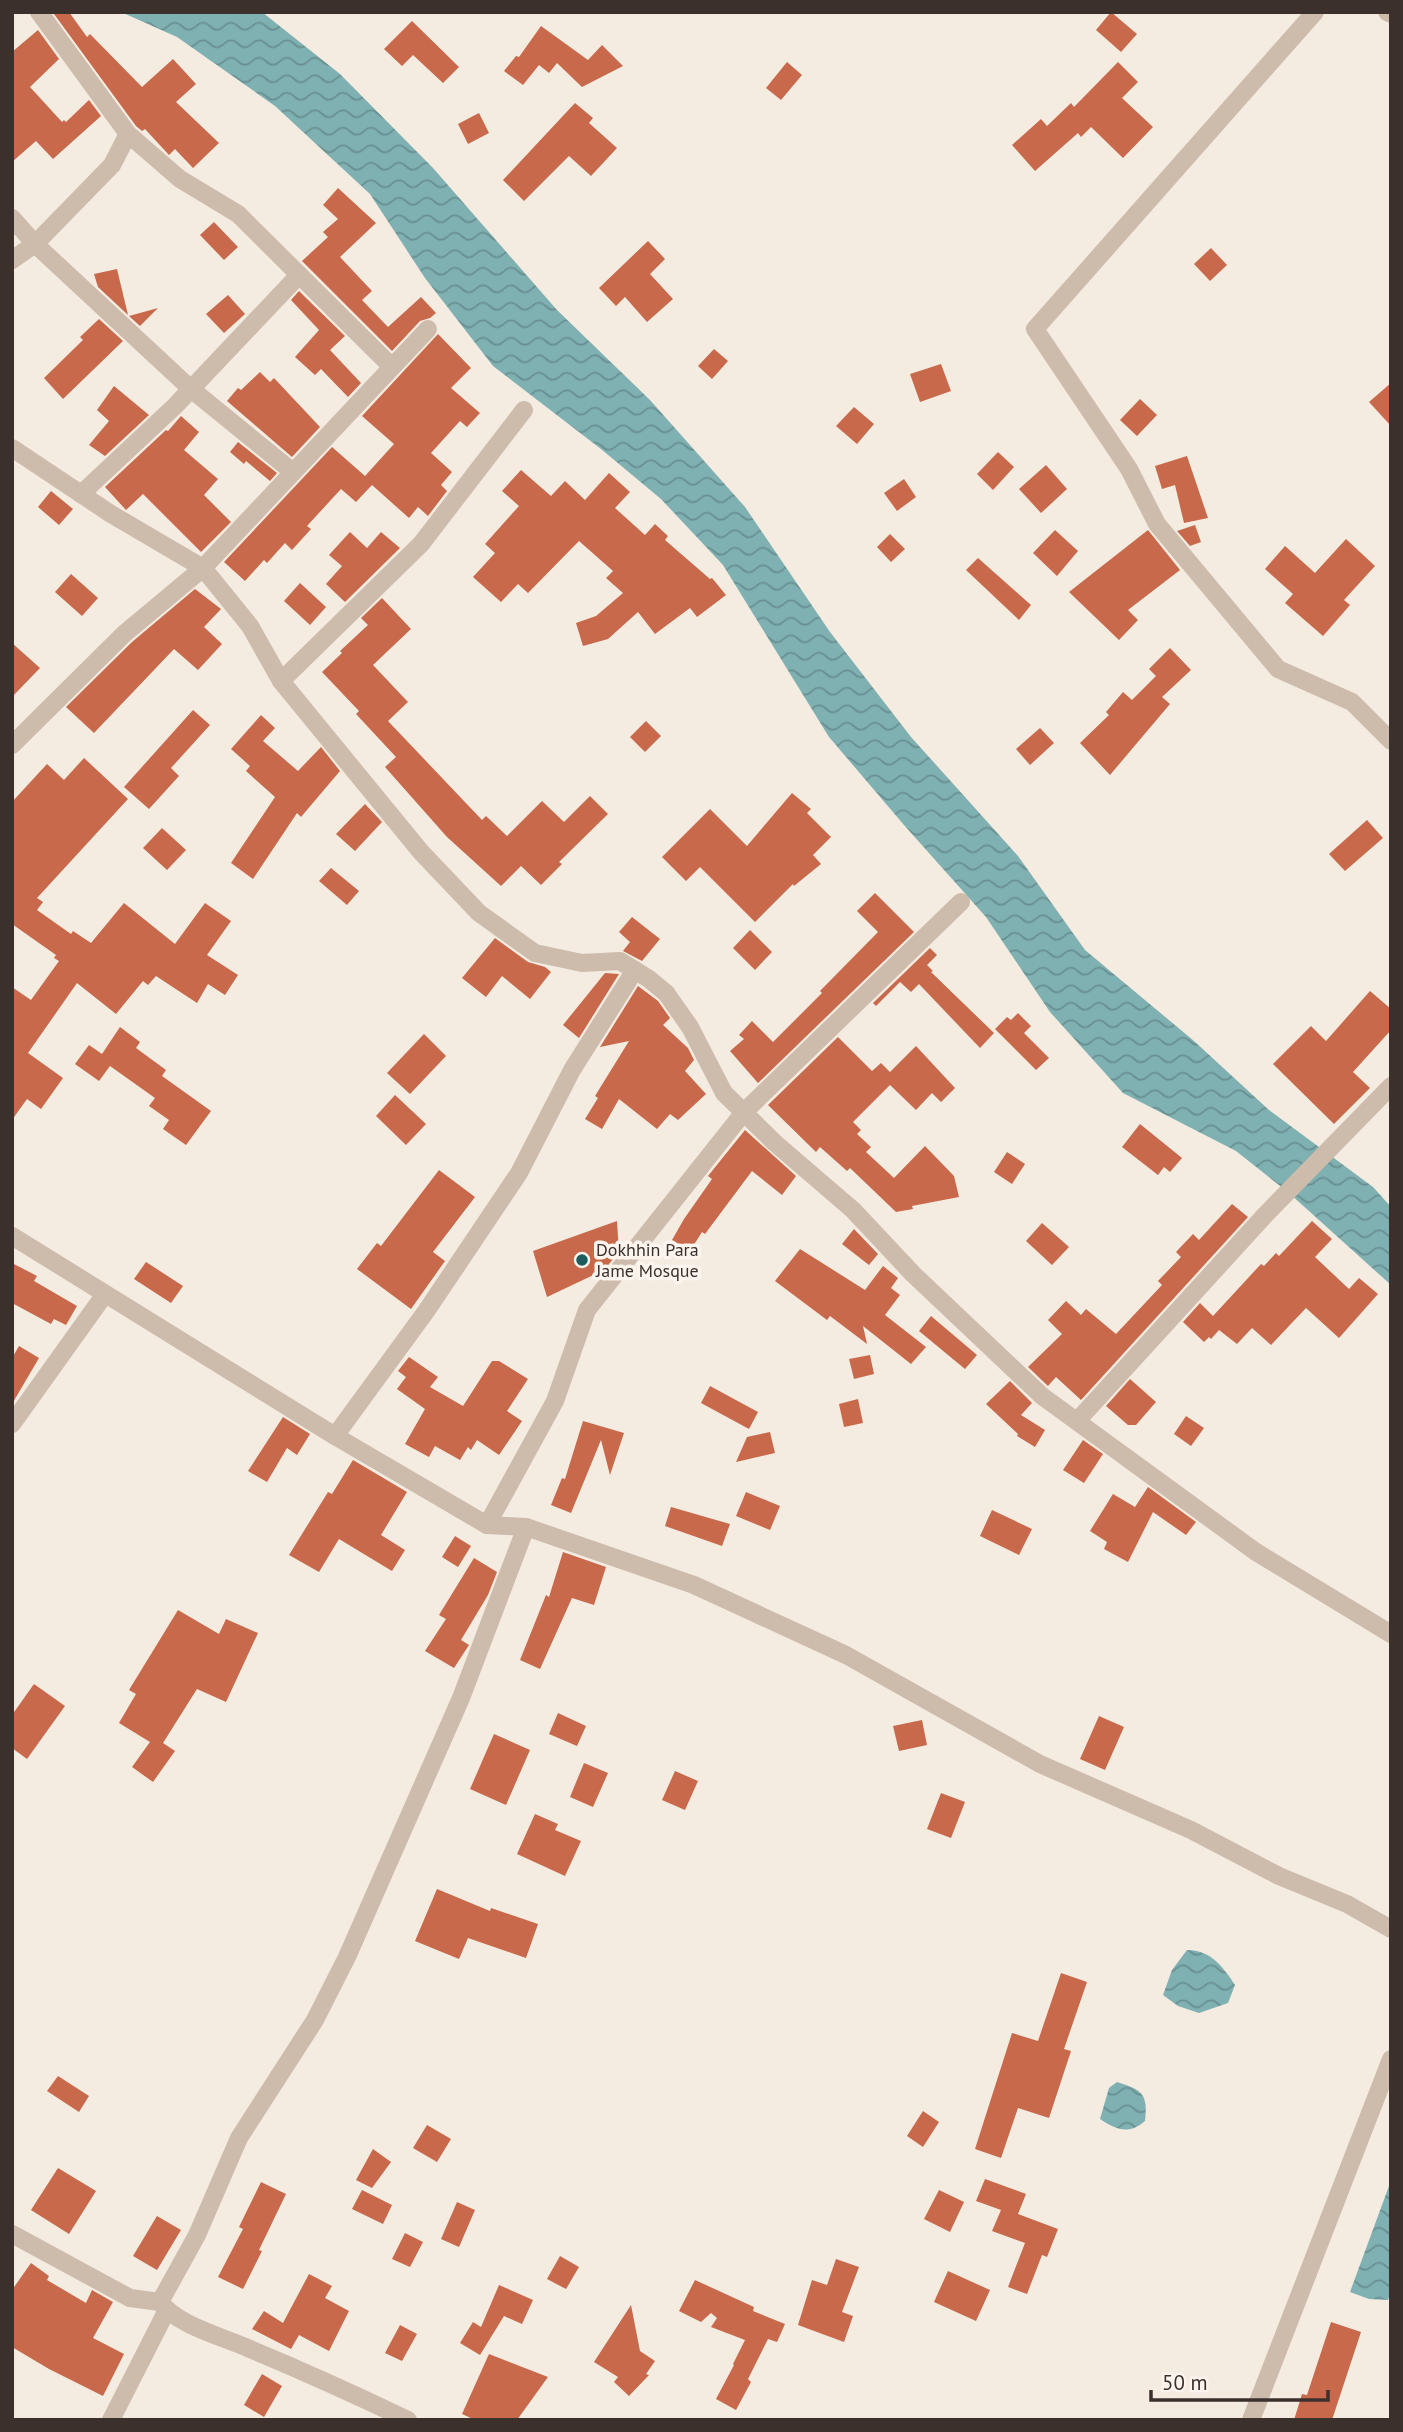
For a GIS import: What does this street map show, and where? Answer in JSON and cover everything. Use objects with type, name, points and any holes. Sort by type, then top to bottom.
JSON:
[{"type":"street","points":[[39,12],[128,134],[180,179],[238,214],[392,367]]},
{"type":"street","points":[[1315,12],[1035,329],[1129,469],[1157,524],[1278,669],[1352,702],[1391,741]]},
{"type":"street","points":[[12,260],[35,244],[112,164],[128,134]]},
{"type":"street","points":[[12,218],[35,244],[191,388],[293,471]]},
{"type":"street","points":[[81,494],[191,388],[299,275]]},
{"type":"street","points":[[12,745],[124,634],[203,568],[428,328]]},
{"type":"street","points":[[281,681],[421,544],[524,410]]},
{"type":"street","points":[[12,448],[81,494],[203,568],[250,626],[281,681],[421,852],[479,914],[535,953],[582,963],[620,961],[666,993],[690,1027],[724,1093],[775,1143],[853,1210],[913,1274],[1042,1396],[1255,1552],[1391,1634]]},
{"type":"street","points":[[487,1525],[555,1401],[587,1310],[744,1112],[961,902]]},
{"type":"street","points":[[335,1436],[427,1310],[519,1174],[572,1070],[635,970]]},
{"type":"street","points":[[1077,1421],[1266,1214],[1391,1086]]},
{"type":"street","points":[[12,1236],[335,1436],[487,1525],[526,1528],[694,1585],[833,1649],[1040,1764],[1191,1830],[1279,1876],[1347,1904],[1391,1929]]},
{"type":"street","points":[[12,1424],[105,1294]]},
{"type":"street","points":[[111,2420],[239,2138],[304,2039],[347,1957],[461,1698],[526,1528]]},
{"type":"street","points":[[1251,2420],[1391,2059]]},
{"type":"street","points":[[12,2234],[130,2298],[163,2306],[212,2334],[408,2420]]},
{"type":"water","points":[[121,12],[262,12],[340,74],[433,168],[557,310],[650,400],[745,507],[830,632],[911,737],[1018,856],[1085,950],[1194,1041],[1269,1110],[1373,1187],[1391,1207],[1391,1285],[1289,1193],[1236,1151],[1123,1093],[1050,1012],[986,917],[829,737],[723,565],[661,499],[493,366],[425,278],[370,194],[275,106],[177,37]]},
{"type":"water","points":[[1187,1950],[1210,1956],[1226,1972],[1235,1985],[1228,2003],[1199,2013],[1178,2006],[1163,1995],[1172,1970]]},
{"type":"water","points":[[1117,2082],[1138,2090],[1144,2098],[1145,2121],[1133,2128],[1117,2128],[1100,2119],[1109,2088]]},
{"type":"water","points":[[1389,2186],[1391,2292],[1388,2300],[1369,2299],[1350,2292]]},
{"type":"building","points":[[69,12],[87,37],[90,34],[142,87],[173,59],[196,84],[176,102],[219,143],[193,168],[175,149],[169,155],[145,129],[142,131],[136,126],[54,14]]},
{"type":"building","points":[[1111,12],[1137,34],[1121,52],[1096,30]]},
{"type":"building","points":[[412,21],[459,67],[443,83],[413,55],[402,66],[384,49]]},
{"type":"building","points":[[541,26],[588,60],[602,45],[623,66],[582,87],[557,63],[549,73],[539,65],[523,85],[504,71],[516,56],[519,57]]},
{"type":"building","points":[[38,30],[59,59],[30,87],[62,122],[66,122],[89,100],[101,116],[53,159],[36,141],[12,162],[12,52]]},
{"type":"building","points":[[787,62],[802,75],[781,100],[766,88]]},
{"type":"building","points":[[1118,62],[1138,82],[1122,98],[1153,127],[1123,158],[1091,127],[1081,137],[1078,133],[1035,171],[1012,145],[1041,119],[1047,126],[1071,103],[1074,107]]},
{"type":"building","points":[[575,103],[593,118],[589,123],[617,148],[591,176],[569,156],[524,201],[503,180]]},
{"type":"building","points":[[479,113],[489,133],[468,144],[458,124]]},
{"type":"building","points":[[338,188],[376,223],[340,257],[372,291],[362,300],[388,327],[421,297],[436,313],[420,321],[392,351],[302,261],[328,237],[323,232],[338,219],[323,205]]},
{"type":"building","points":[[214,222],[238,247],[224,260],[200,235]]},
{"type":"building","points":[[648,241],[665,259],[650,274],[673,299],[647,322],[625,297],[616,306],[599,288]]},
{"type":"building","points":[[1211,248],[1227,265],[1210,281],[1194,264]]},
{"type":"building","points":[[117,269],[128,315],[98,287],[94,274]]},
{"type":"building","points":[[299,291],[345,336],[330,350],[361,383],[348,397],[321,369],[315,375],[295,357],[319,330],[291,300]]},
{"type":"building","points":[[228,295],[245,314],[224,333],[206,314]]},
{"type":"building","points":[[158,308],[140,326],[129,316]]},
{"type":"building","points":[[99,319],[123,341],[63,399],[44,378],[83,340],[80,337]]},
{"type":"building","points":[[438,334],[471,368],[451,388],[480,413],[467,427],[460,421],[431,453],[452,472],[441,485],[447,491],[428,516],[418,507],[409,518],[372,485],[356,502],[341,489],[307,526],[311,529],[292,550],[285,543],[267,563],[264,560],[245,581],[224,562],[332,447],[365,476],[394,444],[362,416]]},
{"type":"building","points":[[714,349],[728,361],[712,379],[698,366]]},
{"type":"building","points":[[941,364],[951,391],[920,402],[910,374]]},
{"type":"building","points":[[260,372],[270,382],[274,378],[320,427],[292,457],[227,401],[238,388],[241,390]]},
{"type":"building","points":[[1391,383],[1391,426],[1369,402]]},
{"type":"building","points":[[114,386],[149,415],[105,456],[89,445],[109,421],[97,410]]},
{"type":"building","points":[[1140,399],[1157,415],[1137,436],[1120,420]]},
{"type":"building","points":[[854,407],[874,424],[857,444],[836,426]]},
{"type":"building","points":[[181,416],[199,432],[184,450],[218,479],[204,495],[231,522],[201,552],[143,494],[126,510],[105,487]]},
{"type":"building","points":[[238,442],[277,473],[270,481],[246,461],[244,464],[230,452]]},
{"type":"building","points":[[998,452],[1014,467],[993,490],[977,474]]},
{"type":"building","points":[[1187,456],[1208,518],[1184,523],[1175,485],[1162,489],[1155,466]]},
{"type":"building","points":[[1046,465],[1067,489],[1041,513],[1019,489]]},
{"type":"building","points":[[521,470],[551,496],[565,481],[585,500],[609,473],[630,492],[615,508],[645,535],[655,524],[668,536],[665,540],[712,578],[726,595],[697,617],[690,608],[655,634],[638,612],[608,639],[583,646],[576,623],[596,616],[623,593],[606,578],[613,571],[579,541],[528,593],[518,584],[501,602],[473,577],[495,553],[485,544],[519,506],[502,491]]},
{"type":"building","points":[[904,479],[916,497],[897,511],[884,493]]},
{"type":"building","points":[[51,491],[73,509],[59,525],[38,507]]},
{"type":"building","points":[[1195,525],[1201,542],[1190,546],[1177,531]]},
{"type":"building","points":[[1055,530],[1078,551],[1057,576],[1033,553]]},
{"type":"building","points":[[1148,530],[1180,570],[1128,610],[1138,620],[1119,640],[1069,592]]},
{"type":"building","points":[[350,532],[367,548],[381,532],[400,548],[345,602],[326,584],[342,566],[329,555]]},
{"type":"building","points":[[890,534],[905,549],[891,562],[877,547]]},
{"type":"building","points":[[1346,539],[1375,566],[1344,600],[1350,605],[1323,636],[1285,603],[1293,594],[1265,569],[1285,546],[1315,573]]},
{"type":"building","points":[[978,558],[1031,605],[1019,620],[966,570]]},
{"type":"building","points":[[71,574],[98,598],[82,616],[55,592]]},
{"type":"building","points":[[300,583],[326,607],[310,625],[284,601]]},
{"type":"building","points":[[195,589],[221,609],[204,627],[222,644],[198,670],[174,649],[94,733],[66,707],[132,642]]},
{"type":"building","points":[[382,598],[411,629],[373,665],[408,702],[388,721],[482,820],[486,816],[507,836],[542,801],[564,822],[590,796],[608,814],[559,862],[562,864],[541,885],[521,866],[501,886],[447,837],[385,767],[396,757],[356,714],[359,711],[322,672],[368,625],[361,618]]},
{"type":"building","points":[[12,643],[40,668],[12,697]]},
{"type":"building","points":[[1170,648],[1191,670],[1162,697],[1170,704],[1110,775],[1080,743],[1109,715],[1106,712],[1123,692],[1132,700],[1156,676],[1149,669]]},
{"type":"building","points":[[193,710],[210,725],[171,768],[179,776],[149,809],[124,787]]},
{"type":"building","points":[[261,715],[275,728],[263,741],[298,771],[321,747],[340,771],[301,817],[297,813],[253,879],[231,863],[275,797],[246,771],[250,766],[231,749]]},
{"type":"building","points":[[646,721],[661,736],[645,752],[630,737]]},
{"type":"building","points":[[1040,728],[1054,743],[1030,765],[1016,749]]},
{"type":"building","points":[[84,758],[128,799],[37,898],[43,902],[37,910],[71,934],[73,931],[91,943],[124,903],[175,944],[205,903],[231,921],[207,955],[238,975],[225,995],[208,984],[197,1003],[156,976],[148,985],[143,981],[116,1014],[77,983],[28,1053],[63,1078],[41,1109],[27,1099],[12,1120],[12,987],[31,1000],[59,961],[54,958],[56,955],[12,924],[12,802],[47,764],[64,780]]},
{"type":"building","points":[[792,793],[811,809],[807,813],[831,837],[813,855],[821,864],[794,886],[793,884],[755,922],[700,867],[686,881],[662,857],[710,809],[747,846]]},
{"type":"building","points":[[365,804],[382,822],[355,851],[336,834]]},
{"type":"building","points":[[1367,820],[1383,838],[1345,871],[1329,854]]},
{"type":"building","points":[[162,828],[186,850],[167,870],[143,848]]},
{"type":"building","points":[[331,868],[359,891],[347,905],[319,881]]},
{"type":"building","points":[[875,893],[914,932],[758,1083],[730,1051],[744,1039],[739,1035],[752,1021],[773,1042],[822,993],[820,991],[878,932],[857,911]]},
{"type":"building","points":[[632,917],[660,939],[642,961],[623,951],[630,942],[619,932]]},
{"type":"building","points":[[750,930],[772,952],[755,970],[733,948]]},
{"type":"building","points":[[495,938],[528,962],[545,967],[551,972],[530,999],[502,976],[486,997],[462,978]]},
{"type":"building","points":[[930,948],[937,955],[927,965],[933,971],[931,972],[994,1033],[980,1048],[919,984],[911,992],[900,982],[876,1006],[873,1003]]},
{"type":"building","points":[[605,973],[619,974],[579,1038],[563,1025]]},
{"type":"building","points":[[638,986],[658,1001],[670,1018],[663,1025],[688,1048],[694,1060],[685,1071],[706,1094],[678,1120],[670,1114],[657,1129],[619,1099],[602,1129],[585,1119],[598,1098],[595,1096],[629,1041],[600,1047]]},
{"type":"building","points":[[1370,991],[1391,1009],[1391,1030],[1353,1072],[1370,1088],[1334,1124],[1273,1064],[1311,1026],[1326,1041]]},
{"type":"building","points":[[1018,1013],[1031,1026],[1024,1033],[1049,1058],[1036,1070],[995,1029],[1007,1017],[1011,1020]]},
{"type":"building","points":[[120,1027],[140,1042],[136,1048],[166,1070],[162,1076],[211,1111],[186,1145],[163,1129],[169,1120],[149,1106],[155,1098],[110,1066],[99,1081],[75,1064],[89,1045],[102,1054]]},
{"type":"building","points":[[424,1034],[446,1056],[410,1094],[387,1073]]},
{"type":"building","points":[[838,1037],[872,1071],[881,1063],[890,1072],[916,1046],[955,1088],[941,1102],[932,1093],[916,1110],[890,1085],[853,1122],[861,1130],[857,1134],[871,1147],[866,1152],[894,1178],[925,1146],[954,1176],[959,1197],[912,1206],[913,1209],[896,1212],[850,1168],[847,1171],[820,1147],[816,1152],[768,1105]]},
{"type":"building","points":[[395,1095],[426,1124],[406,1145],[376,1116]]},
{"type":"building","points":[[1140,1124],[1182,1158],[1170,1172],[1164,1167],[1158,1175],[1122,1147]]},
{"type":"building","points":[[745,1130],[796,1176],[782,1195],[752,1171],[705,1234],[702,1232],[690,1251],[672,1240],[712,1179],[708,1176]]},
{"type":"building","points":[[1007,1152],[1025,1164],[1012,1184],[994,1172]]},
{"type":"building","points":[[439,1170],[475,1197],[433,1252],[445,1261],[411,1309],[357,1269],[377,1243],[381,1246]]},
{"type":"building","points":[[1232,1204],[1248,1217],[1081,1400],[1056,1377],[1048,1386],[1028,1367],[1062,1334],[1048,1320],[1066,1301],[1081,1315],[1086,1309],[1116,1334],[1162,1285],[1158,1281],[1181,1257],[1176,1252],[1193,1234],[1199,1240]]},
{"type":"building","points":[[617,1221],[619,1252],[604,1270],[547,1297],[533,1251]]},
{"type":"building","points":[[1312,1221],[1332,1239],[1315,1257],[1349,1289],[1359,1278],[1378,1294],[1339,1338],[1306,1308],[1271,1345],[1252,1328],[1237,1344],[1219,1330],[1204,1342],[1183,1322],[1200,1303],[1213,1316],[1261,1264],[1264,1266],[1276,1253],[1279,1256]]},
{"type":"building","points":[[1042,1223],[1069,1247],[1052,1265],[1026,1241]]},
{"type":"building","points":[[854,1229],[878,1254],[869,1265],[842,1244]]},
{"type":"building","points":[[800,1249],[865,1290],[883,1266],[898,1278],[891,1288],[900,1295],[885,1315],[926,1347],[911,1364],[863,1326],[867,1344],[830,1316],[827,1320],[775,1281]]},
{"type":"building","points":[[146,1262],[183,1286],[171,1303],[134,1279]]},
{"type":"building","points":[[12,1263],[37,1276],[34,1281],[77,1306],[66,1325],[54,1319],[51,1324],[12,1303]]},
{"type":"building","points":[[931,1316],[977,1355],[965,1369],[919,1331]]},
{"type":"building","points":[[19,1346],[39,1358],[12,1404],[12,1358]]},
{"type":"building","points":[[870,1355],[874,1374],[854,1379],[849,1359]]},
{"type":"building","points":[[409,1357],[438,1377],[430,1387],[463,1406],[492,1361],[499,1361],[528,1379],[507,1411],[522,1421],[499,1455],[477,1440],[471,1450],[468,1447],[460,1460],[435,1446],[429,1457],[405,1444],[425,1409],[397,1389],[406,1377],[398,1371]]},
{"type":"building","points":[[1130,1379],[1156,1402],[1136,1425],[1128,1425],[1106,1406]]},
{"type":"building","points":[[1010,1381],[1032,1403],[1021,1415],[1045,1430],[1035,1447],[1017,1436],[1018,1434],[986,1404]]},
{"type":"building","points":[[710,1386],[758,1412],[749,1429],[701,1403]]},
{"type":"building","points":[[858,1399],[863,1423],[844,1427],[839,1404]]},
{"type":"building","points":[[1186,1416],[1204,1428],[1191,1446],[1174,1434]]},
{"type":"building","points":[[283,1417],[310,1434],[297,1455],[287,1448],[267,1482],[248,1471]]},
{"type":"building","points":[[583,1421],[624,1433],[610,1475],[601,1440],[571,1513],[551,1505],[562,1478],[565,1479]]},
{"type":"building","points":[[770,1432],[775,1453],[736,1462],[747,1437]]},
{"type":"building","points":[[1083,1440],[1103,1454],[1084,1483],[1063,1470]]},
{"type":"building","points":[[353,1460],[407,1492],[381,1535],[405,1550],[392,1571],[339,1539],[319,1572],[289,1555],[328,1492],[332,1494]]},
{"type":"building","points":[[1148,1487],[1196,1522],[1186,1535],[1153,1512],[1128,1562],[1104,1549],[1107,1542],[1090,1531],[1113,1494],[1135,1507]]},
{"type":"building","points":[[746,1492],[780,1506],[770,1530],[736,1516]]},
{"type":"building","points":[[671,1507],[730,1524],[722,1546],[665,1526]]},
{"type":"building","points":[[992,1510],[1032,1529],[1019,1555],[980,1536]]},
{"type":"building","points":[[455,1536],[471,1546],[458,1567],[442,1557]]},
{"type":"building","points":[[563,1552],[606,1567],[594,1605],[572,1598],[540,1669],[520,1660],[546,1595],[549,1597]]},
{"type":"building","points":[[474,1558],[497,1572],[488,1595],[461,1640],[469,1645],[454,1668],[425,1651],[446,1619],[439,1615]]},
{"type":"building","points":[[178,1610],[219,1634],[226,1619],[258,1633],[226,1702],[197,1689],[163,1743],[175,1751],[153,1782],[132,1767],[150,1742],[119,1723],[136,1694],[129,1690]]},
{"type":"building","points":[[34,1684],[65,1706],[27,1759],[12,1748],[12,1715]]},
{"type":"building","points":[[558,1713],[586,1726],[577,1746],[549,1734]]},
{"type":"building","points":[[1099,1716],[1124,1727],[1105,1770],[1080,1759]]},
{"type":"building","points":[[922,1720],[927,1745],[899,1751],[893,1726]]},
{"type":"building","points":[[494,1734],[530,1750],[506,1805],[470,1789]]},
{"type":"building","points":[[584,1763],[608,1773],[593,1807],[570,1797]]},
{"type":"building","points":[[675,1771],[698,1781],[685,1810],[662,1800]]},
{"type":"building","points":[[941,1793],[965,1802],[951,1838],[927,1829]]},
{"type":"building","points":[[535,1814],[558,1824],[555,1830],[581,1841],[565,1876],[517,1854]]},
{"type":"building","points":[[437,1889],[490,1911],[491,1908],[538,1924],[526,1958],[468,1938],[459,1959],[415,1941]]},
{"type":"building","points":[[1061,1973],[1087,1982],[1064,2049],[1071,2051],[1049,2118],[1018,2108],[1001,2158],[975,2149],[1012,2033],[1038,2041]]},
{"type":"building","points":[[58,2076],[89,2096],[79,2112],[47,2091]]},
{"type":"building","points":[[923,2111],[939,2122],[923,2147],[907,2136]]},
{"type":"building","points":[[427,2125],[451,2139],[437,2162],[413,2148]]},
{"type":"building","points":[[373,2149],[391,2162],[372,2188],[356,2180]]},
{"type":"building","points":[[58,2168],[96,2191],[69,2234],[31,2210]]},
{"type":"building","points":[[985,2179],[1026,2194],[1018,2214],[1058,2229],[1047,2257],[1042,2255],[1027,2294],[1008,2287],[1025,2243],[992,2231],[1001,2210],[976,2201]]},
{"type":"building","points":[[261,2182],[286,2194],[243,2289],[218,2277],[243,2229],[239,2227]]},
{"type":"building","points":[[362,2190],[392,2205],[383,2224],[352,2209]]},
{"type":"building","points":[[939,2190],[964,2202],[950,2232],[924,2219]]},
{"type":"building","points":[[457,2202],[475,2210],[459,2247],[441,2239]]},
{"type":"building","points":[[157,2216],[181,2230],[157,2270],[133,2256]]},
{"type":"building","points":[[405,2233],[423,2242],[410,2267],[392,2259]]},
{"type":"building","points":[[560,2256],[579,2267],[566,2289],[547,2279]]},
{"type":"building","points":[[836,2259],[859,2267],[842,2312],[853,2316],[844,2342],[798,2325],[812,2280],[827,2285]]},
{"type":"building","points":[[31,2263],[49,2276],[47,2280],[86,2303],[92,2290],[113,2302],[93,2338],[124,2354],[103,2396],[12,2347],[12,2290]]},
{"type":"building","points":[[948,2271],[990,2290],[976,2321],[934,2302]]},
{"type":"building","points":[[309,2274],[332,2286],[325,2298],[349,2311],[329,2351],[299,2335],[291,2349],[252,2329],[264,2311],[283,2323]]},
{"type":"building","points":[[695,2280],[754,2307],[753,2311],[785,2324],[777,2342],[768,2339],[748,2379],[751,2382],[736,2410],[716,2399],[745,2340],[711,2327],[717,2318],[711,2313],[701,2322],[679,2311]]},
{"type":"building","points":[[499,2285],[533,2300],[522,2324],[504,2316],[480,2355],[460,2343],[473,2322],[481,2327]]},
{"type":"building","points":[[631,2305],[640,2351],[655,2361],[646,2374],[649,2375],[629,2396],[614,2382],[618,2377],[594,2362]]},
{"type":"building","points":[[1331,2322],[1361,2332],[1332,2420],[1294,2420],[1302,2394],[1307,2395]]},
{"type":"building","points":[[400,2325],[417,2334],[402,2361],[385,2353]]},
{"type":"building","points":[[489,2354],[548,2377],[517,2420],[475,2420],[462,2414]]},
{"type":"building","points":[[262,2374],[282,2386],[264,2417],[244,2405]]},
{"type":"place","name":"Dokhhin Para Jame Mosque","points":[[582,1260]]}]
